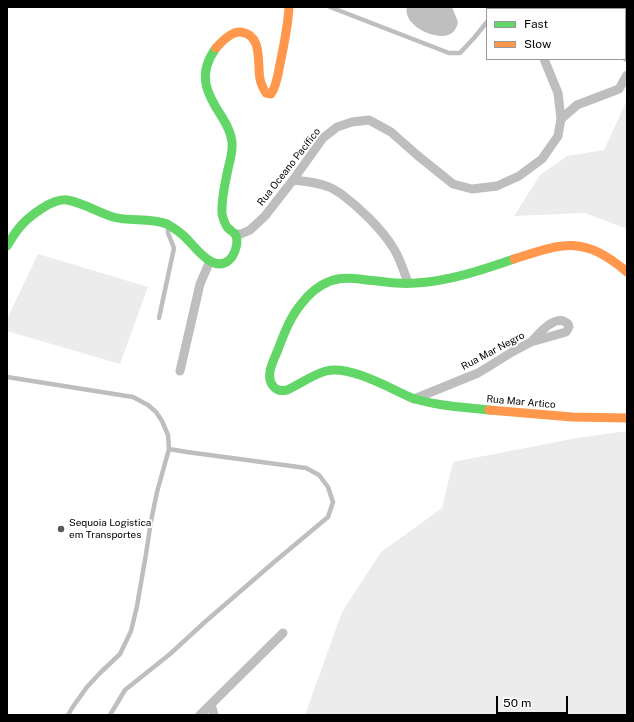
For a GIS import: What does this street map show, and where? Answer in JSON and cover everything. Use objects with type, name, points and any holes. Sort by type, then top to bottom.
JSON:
[{"type":"street","points":[[7,246],[19,228],[37,212],[52,203],[64,200],[83,205],[121,219],[158,221],[168,225],[181,234],[206,259],[213,263],[221,264],[228,261],[233,256],[236,249],[236,242],[235,234],[226,225],[223,216],[222,200],[232,153],[232,142],[229,130],[207,90],[204,78],[206,65],[213,51],[230,35],[239,32],[247,33],[254,39],[258,48],[261,88],[266,93],[271,94],[276,83],[288,27],[289,7]]},
{"type":"street","name":"Rua Oceano Pacífico","points":[[235,234],[241,234],[250,230],[265,216],[323,138],[337,127],[352,122],[369,120],[381,125],[453,184],[472,189],[497,186],[519,176],[542,159],[558,136],[561,119],[558,93],[544,60]]},
{"type":"street","points":[[561,119],[578,105],[619,89],[627,75]]},
{"type":"street","points":[[293,180],[315,182],[331,187],[348,199],[380,231],[394,248],[403,267],[408,283],[444,280],[554,247],[569,245],[582,246],[602,254],[616,262],[627,272]]},
{"type":"street","points":[[180,371],[200,284],[210,261]]},
{"type":"street","name":"Rua Mar Artico","points":[[408,283],[341,279],[327,282],[313,292],[300,305],[282,339],[271,369],[270,378],[272,384],[277,390],[288,390],[320,373],[333,370],[342,370],[354,373],[414,399],[432,404],[572,417],[627,418]]},
{"type":"street","name":"Rua Mar Negro","points":[[414,399],[478,373],[531,342],[562,334],[566,332],[569,327],[568,324],[563,320],[554,322],[547,326],[531,342]]},
{"type":"street","points":[[200,715],[283,632]]},
{"type":"street","points":[[211,704],[214,715]]},
{"type":"lane","points":[[330,7],[449,53],[460,53],[486,23]]},
{"type":"lane","points":[[159,318],[174,248],[168,233],[168,225]]},
{"type":"lane","points":[[7,377],[133,397],[148,405],[156,412],[168,435],[169,449],[157,492],[137,606],[131,631],[120,654],[87,687],[68,715]]},
{"type":"lane","points":[[110,715],[125,690],[170,654],[206,621],[328,517],[333,502],[328,487],[320,475],[306,468],[169,449]]},
{"type":"shaded area","points":[[407,7],[452,7],[458,22],[455,30],[446,36],[439,36],[423,31],[410,20],[407,14]]},
{"type":"shaded area","points":[[627,100],[627,229],[585,213],[514,216],[540,175],[567,156],[604,150]]},
{"type":"shaded area","points":[[38,254],[148,287],[120,364],[7,331],[7,319]]},
{"type":"shaded area","points":[[627,431],[627,715],[305,715],[342,612],[381,552],[442,508],[453,462],[577,438]]},
{"type":"traffic: fast","points":[[7,246],[19,228],[34,214],[54,202],[67,200],[79,203],[113,217],[154,221],[167,224],[182,234],[201,254],[213,263],[220,264],[226,262],[232,257],[236,249],[237,239],[235,234],[228,228],[222,214],[222,203],[232,152],[231,135],[208,91],[205,75],[210,57],[216,48]]},
{"type":"traffic: fast","points":[[489,410],[421,401],[369,378],[346,371],[336,370],[326,371],[311,377],[287,390],[279,390],[273,386],[270,373],[282,339],[294,314],[308,296],[324,284],[334,280],[346,278],[401,283],[429,282],[466,274],[514,259]]},
{"type":"traffic: slow","points":[[216,48],[234,33],[241,32],[248,34],[253,38],[258,51],[260,79],[266,93],[271,94],[278,76],[286,36],[289,7]]},
{"type":"traffic: slow","points":[[514,259],[560,246],[585,247],[612,260],[627,272]]},
{"type":"traffic: slow","points":[[489,410],[572,417],[627,418]]},
{"type":"place","name":"Sequoia Logistica em Transportes","points":[[61,529]]}]
